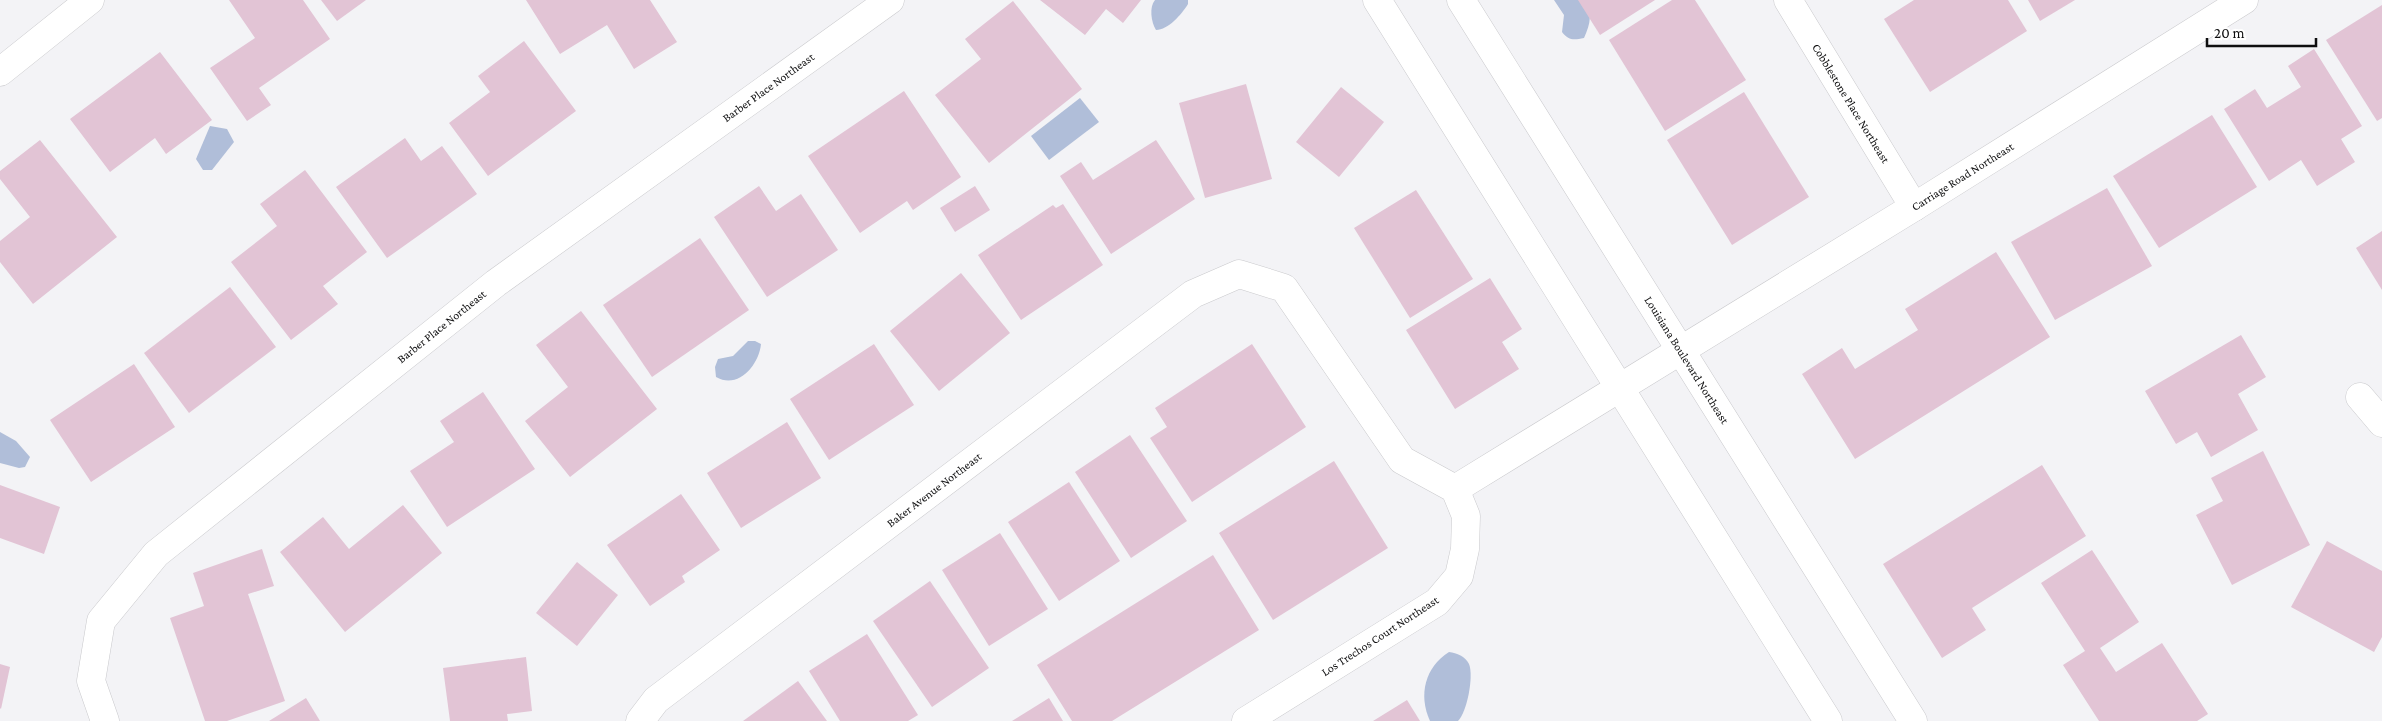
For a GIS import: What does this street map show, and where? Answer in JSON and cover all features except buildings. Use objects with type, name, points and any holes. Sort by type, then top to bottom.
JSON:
[{"type":"street","points":[[0,72],[90,0]]},
{"type":"street","name":"Barber Place Northeast","points":[[105,721],[90,681],[101,621],[156,554],[496,283],[890,0]]},
{"type":"street","points":[[1377,0],[1828,721]]},
{"type":"street","name":"Louisiana Boulevard Northeast","points":[[1461,0],[1913,721]]},
{"type":"street","name":"Cobblestone Place Northeast","points":[[1788,0],[1914,207]]},
{"type":"street","name":"Carriage Road Northeast","points":[[1620,388],[1914,207],[2244,0]]},
{"type":"street","name":"Baker Avenue Northeast","points":[[640,721],[656,700],[1193,294],[1239,274],[1284,288],[1402,460],[1455,490]]},
{"type":"street","points":[[1455,490],[1620,388]]},
{"type":"street","points":[[2360,398],[2382,423]]},
{"type":"street","name":"Los Trechos Court Northeast","points":[[1246,721],[1437,602],[1459,576],[1465,549],[1466,516],[1455,490]]},
{"type":"water","points":[[1155,0],[1188,0],[1188,4],[1170,24],[1156,30],[1151,15]]},
{"type":"water","points":[[1554,0],[1585,0],[1590,19],[1584,38],[1572,39],[1562,32],[1564,15]]},
{"type":"water","points":[[1080,98],[1099,122],[1049,160],[1031,136]]},
{"type":"water","points":[[210,126],[227,129],[234,142],[212,170],[203,170],[196,159]]},
{"type":"water","points":[[748,341],[755,341],[761,344],[752,367],[739,378],[732,380],[716,377],[715,367],[718,359],[733,356]]},
{"type":"water","points":[[0,432],[16,441],[30,457],[25,467],[19,468],[0,463]]},
{"type":"water","points":[[1449,652],[1460,655],[1469,664],[1471,677],[1467,702],[1458,721],[1430,721],[1426,711],[1424,692],[1426,682],[1434,665]]}]
